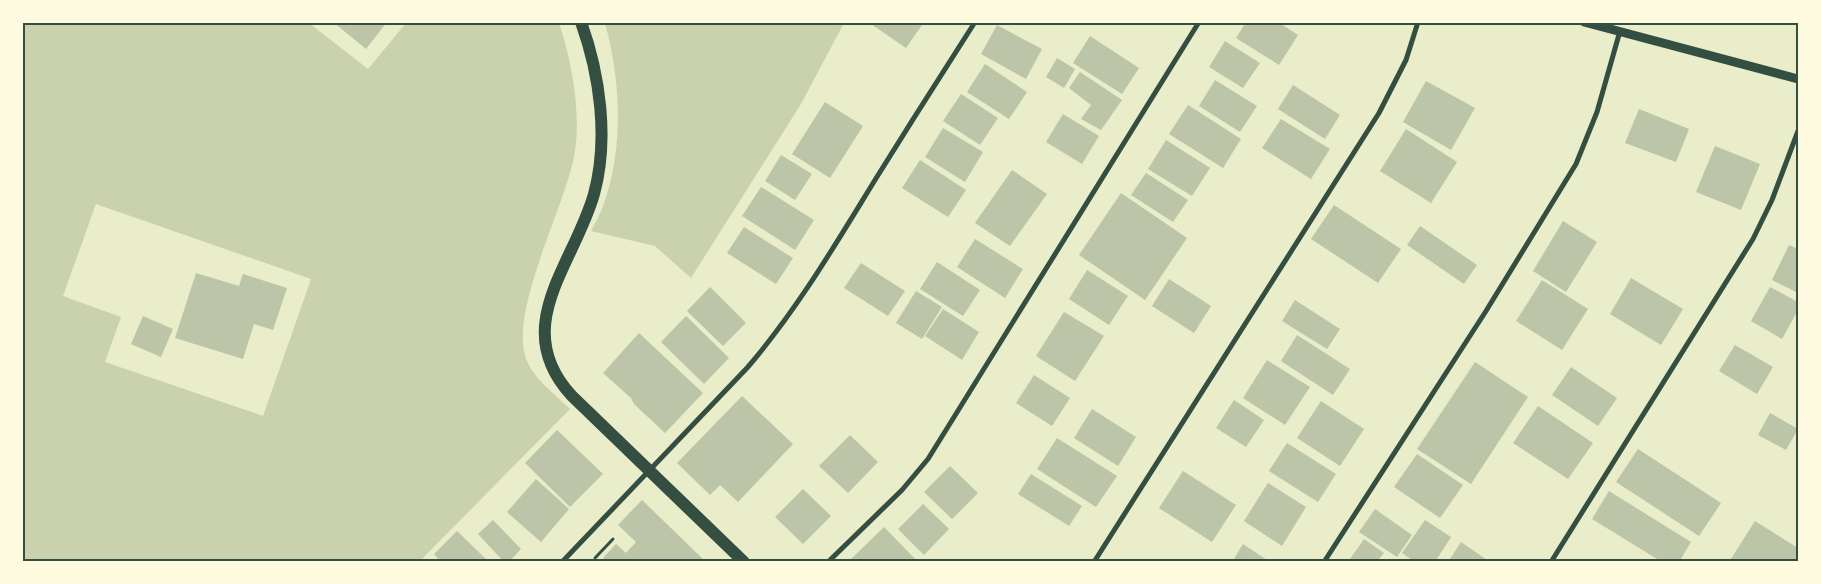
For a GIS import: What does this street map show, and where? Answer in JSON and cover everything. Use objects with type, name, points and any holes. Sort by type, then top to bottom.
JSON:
[{"type":"main road","points":[[581,22],[593,63],[599,99],[600,162],[594,193],[584,222],[554,286],[548,304],[544,335],[553,372],[561,384],[744,562]]},
{"type":"street","points":[[562,562],[650,472],[747,368],[788,317],[814,279],[906,129],[975,22]]},
{"type":"street","points":[[828,562],[902,490],[928,459],[1199,22]]},
{"type":"street","points":[[1094,562],[1379,113],[1406,60],[1418,22]]},
{"type":"street","points":[[1584,22],[1798,79]]},
{"type":"street","points":[[1324,562],[1486,311],[1576,164],[1597,112],[1620,32]]},
{"type":"street","points":[[1551,562],[1753,239],[1772,200],[1798,131]]},
{"type":"path","points":[[595,558],[614,539]]},
{"type":"green space","points":[[22,23],[309,23],[368,69],[406,23],[559,23],[572,72],[576,107],[576,141],[568,179],[530,290],[524,317],[523,341],[527,361],[535,375],[570,409],[420,561],[26,562],[23,560]],"holes":[[[96,204],[311,279],[263,416],[105,362],[121,317],[63,296]]]},
{"type":"green space","points":[[605,23],[844,23],[801,104],[691,278],[655,246],[591,231],[602,209],[610,184],[617,138],[617,91]]},
{"type":"building","points":[[333,22],[387,22],[366,49]]},
{"type":"building","points":[[868,22],[924,22],[906,48]]},
{"type":"building","points":[[1246,22],[1278,22],[1298,35],[1279,65],[1236,38]]},
{"type":"building","points":[[997,25],[1042,49],[1026,79],[981,54]]},
{"type":"building","points":[[1090,36],[1139,68],[1122,94],[1073,63]]},
{"type":"building","points":[[1225,41],[1260,63],[1243,88],[1209,67]]},
{"type":"building","points":[[1057,58],[1075,69],[1064,88],[1046,77]]},
{"type":"building","points":[[985,64],[1027,92],[1009,119],[967,92]]},
{"type":"building","points":[[1080,72],[1122,100],[1101,130],[1081,119],[1091,105],[1069,88]]},
{"type":"building","points":[[1215,80],[1257,106],[1240,132],[1199,106]]},
{"type":"building","points":[[1426,81],[1475,108],[1451,150],[1403,122]]},
{"type":"building","points":[[1293,85],[1340,115],[1325,139],[1278,109]]},
{"type":"building","points":[[961,94],[998,118],[980,145],[943,121]]},
{"type":"building","points":[[825,102],[863,126],[830,178],[792,154]]},
{"type":"building","points":[[1188,105],[1241,139],[1223,168],[1169,134]]},
{"type":"building","points":[[1639,109],[1689,129],[1676,162],[1625,143]]},
{"type":"building","points":[[1063,114],[1099,136],[1082,164],[1046,142]]},
{"type":"building","points":[[1281,119],[1330,149],[1311,179],[1262,148]]},
{"type":"building","points":[[943,128],[983,152],[965,182],[925,157]]},
{"type":"building","points":[[1406,129],[1457,162],[1431,203],[1380,171]]},
{"type":"building","points":[[1166,140],[1210,168],[1192,196],[1148,169]]},
{"type":"building","points":[[1715,146],[1760,164],[1741,210],[1696,192]]},
{"type":"building","points":[[781,155],[812,174],[795,200],[765,181]]},
{"type":"building","points":[[920,160],[966,190],[948,217],[902,188]]},
{"type":"building","points":[[1012,170],[1047,194],[1010,246],[975,223]]},
{"type":"building","points":[[1146,173],[1188,200],[1173,222],[1131,195]]},
{"type":"building","points":[[761,187],[814,220],[795,250],[742,216]]},
{"type":"building","points":[[1121,193],[1187,238],[1145,300],[1079,255]]},
{"type":"building","points":[[1334,205],[1401,249],[1378,283],[1311,239]]},
{"type":"building","points":[[1563,221],[1597,242],[1566,292],[1533,271]]},
{"type":"building","points":[[1420,226],[1477,265],[1464,284],[1407,245]]},
{"type":"building","points":[[744,227],[793,258],[776,284],[727,253]]},
{"type":"building","points":[[975,239],[1023,269],[1005,298],[957,267]]},
{"type":"building","points":[[1789,245],[1798,249],[1798,293],[1772,280]]},
{"type":"building","points":[[937,262],[980,290],[963,316],[920,289]]},
{"type":"building","points":[[861,263],[905,291],[888,316],[844,288]]},
{"type":"building","points":[[1087,270],[1128,296],[1109,325],[1069,299]]},
{"type":"building","points":[[196,273],[239,286],[243,274],[287,288],[273,330],[254,324],[243,359],[175,338]]},
{"type":"building","points":[[1631,278],[1683,309],[1661,345],[1610,314]]},
{"type":"building","points":[[1169,279],[1211,306],[1194,333],[1152,306]]},
{"type":"building","points":[[1542,280],[1588,309],[1562,350],[1516,321]]},
{"type":"building","points":[[710,287],[746,323],[723,346],[687,311]]},
{"type":"building","points":[[1770,287],[1798,302],[1798,310],[1782,339],[1751,321]]},
{"type":"building","points":[[916,291],[942,307],[922,339],[896,323]]},
{"type":"building","points":[[1295,300],[1340,329],[1327,349],[1282,321]]},
{"type":"building","points":[[943,309],[979,332],[962,360],[925,336]]},
{"type":"building","points":[[1064,312],[1104,336],[1075,381],[1036,356]]},
{"type":"building","points":[[143,316],[173,329],[161,357],[131,344]]},
{"type":"building","points":[[686,316],[729,358],[704,384],[661,342]]},
{"type":"building","points":[[639,333],[703,393],[665,433],[634,404],[631,398],[603,373]]},
{"type":"building","points":[[1297,335],[1350,369],[1333,395],[1281,361]]},
{"type":"building","points":[[1735,345],[1773,367],[1757,394],[1719,371]]},
{"type":"building","points":[[1267,360],[1310,387],[1285,425],[1243,398]]},
{"type":"building","points":[[1475,362],[1528,397],[1471,484],[1417,449]]},
{"type":"building","points":[[1571,367],[1617,398],[1598,426],[1552,395]]},
{"type":"building","points":[[1034,375],[1070,398],[1052,426],[1016,403]]},
{"type":"building","points":[[742,396],[793,444],[738,502],[720,485],[710,495],[677,463]]},
{"type":"building","points":[[1234,400],[1264,420],[1246,447],[1216,428]]},
{"type":"building","points":[[1321,401],[1364,429],[1340,466],[1297,438]]},
{"type":"building","points":[[1538,406],[1593,443],[1568,479],[1513,443]]},
{"type":"building","points":[[1092,409],[1136,437],[1118,466],[1074,438]]},
{"type":"building","points":[[1770,413],[1798,429],[1786,450],[1758,435]]},
{"type":"building","points":[[557,430],[603,474],[570,507],[525,463]]},
{"type":"building","points":[[850,435],[878,462],[848,493],[819,466]]},
{"type":"building","points":[[1057,438],[1117,476],[1096,507],[1037,469]]},
{"type":"building","points":[[1287,443],[1336,474],[1318,502],[1269,471]]},
{"type":"building","points":[[1638,449],[1721,503],[1699,536],[1616,482]]},
{"type":"building","points":[[1417,454],[1463,485],[1440,518],[1394,487]]},
{"type":"building","points":[[950,466],[978,493],[952,519],[924,492]]},
{"type":"building","points":[[1183,471],[1236,505],[1212,542],[1159,508]]},
{"type":"building","points":[[1031,474],[1082,506],[1069,526],[1018,494]]},
{"type":"building","points":[[536,479],[569,509],[541,542],[507,512]]},
{"type":"building","points":[[1268,483],[1306,507],[1282,546],[1244,521]]},
{"type":"building","points":[[803,489],[831,516],[803,544],[775,517]]},
{"type":"building","points":[[1609,491],[1691,542],[1679,562],[1662,562],[1592,519]]},
{"type":"building","points":[[642,500],[706,562],[607,562],[603,558],[616,544],[626,553],[636,542],[618,525]]},
{"type":"building","points":[[923,504],[949,529],[924,555],[898,529]]},
{"type":"building","points":[[1375,509],[1412,535],[1397,557],[1359,532]]},
{"type":"building","points":[[493,520],[521,549],[509,562],[504,562],[478,534]]},
{"type":"building","points":[[1425,520],[1451,537],[1435,562],[1415,562],[1402,553]]},
{"type":"building","points":[[1755,521],[1798,548],[1798,554],[1794,562],[1729,562]]},
{"type":"building","points":[[884,527],[918,562],[848,562]]},
{"type":"building","points":[[457,531],[489,562],[441,562],[434,554]]},
{"type":"building","points":[[1364,539],[1384,553],[1379,559],[1382,562],[1348,562]]},
{"type":"building","points":[[1461,542],[1490,562],[1448,562]]},
{"type":"building","points":[[1243,544],[1270,562],[1232,562]]}]
